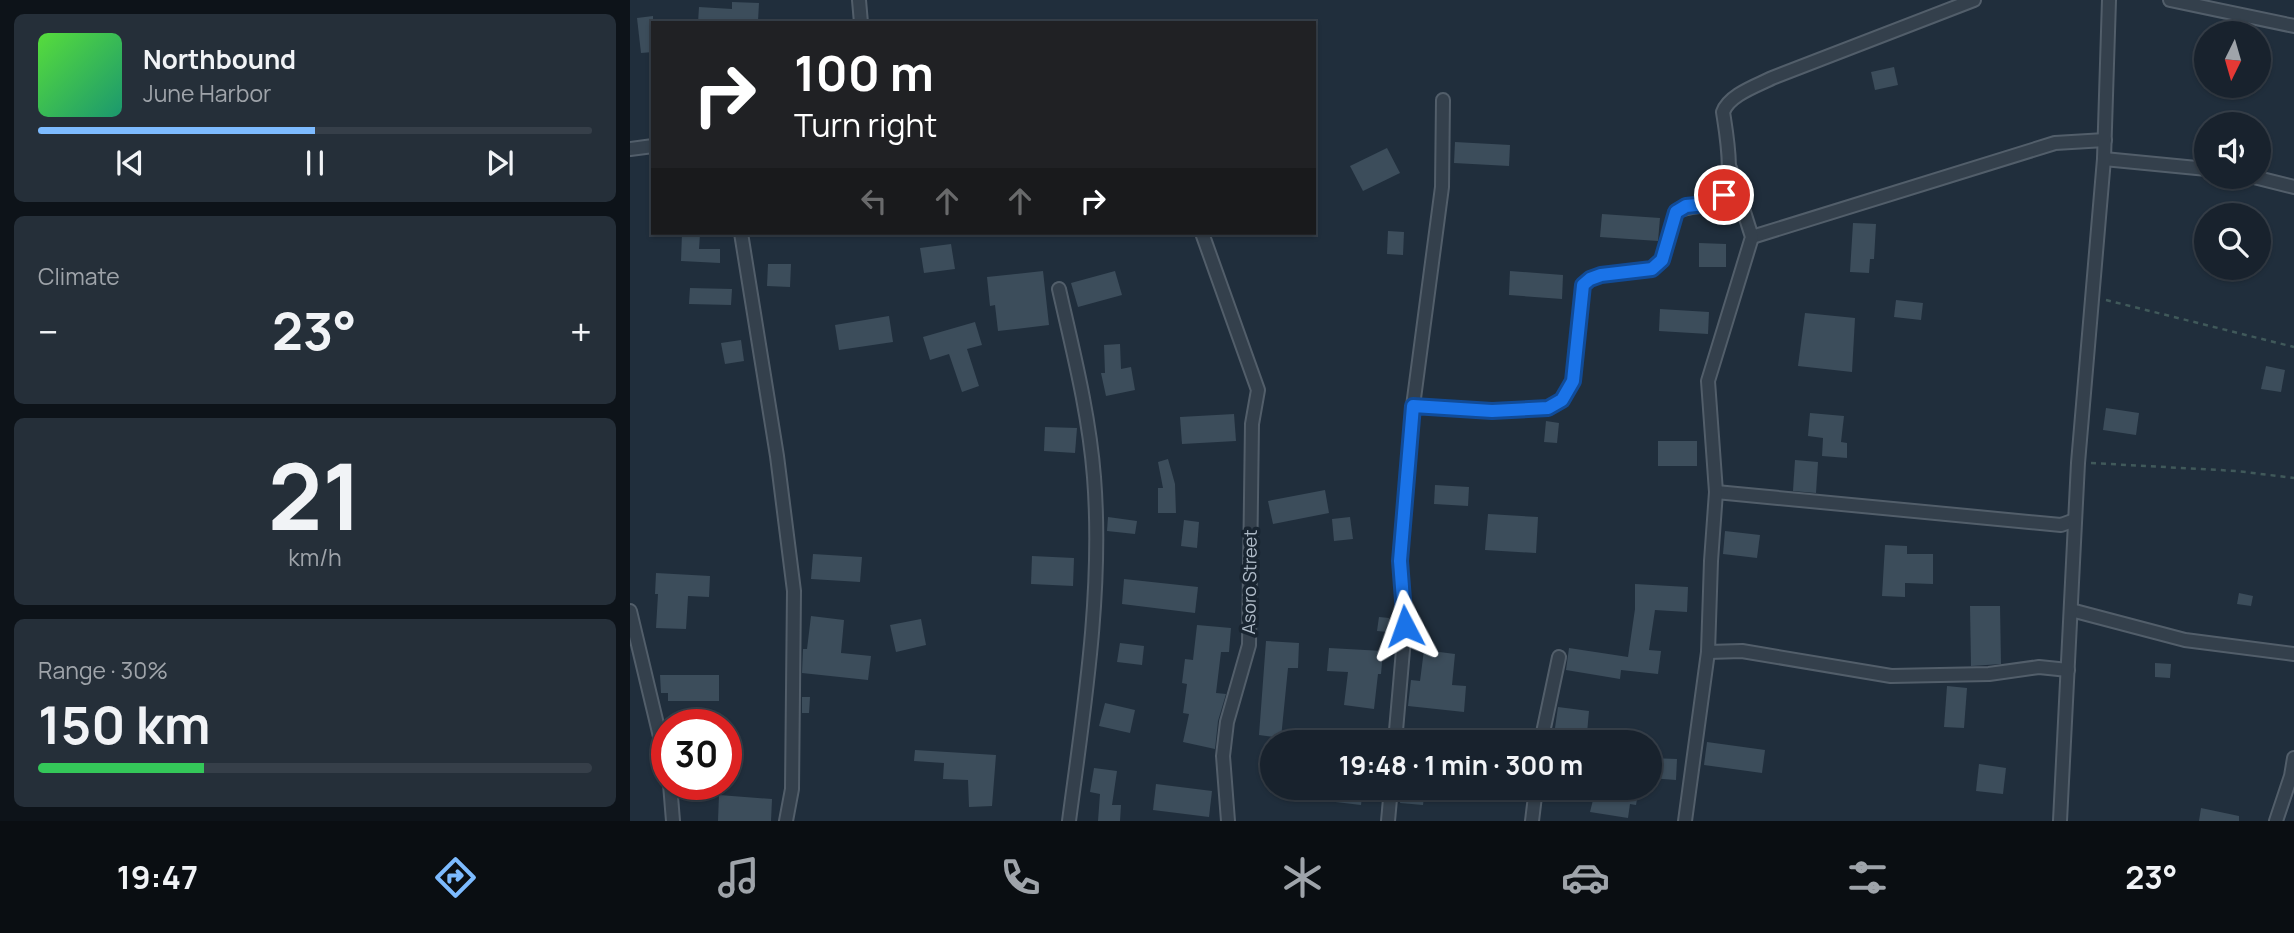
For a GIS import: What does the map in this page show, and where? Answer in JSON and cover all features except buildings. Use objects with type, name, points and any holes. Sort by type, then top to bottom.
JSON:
[{"type":"street","points":[[859,0],[861,21]]},
{"type":"street","points":[[1685,821],[1708,652],[1716,492],[1708,381],[1752,237],[1729,164],[1723,112],[1725,106],[1772,78],[1973,0]]},
{"type":"street","points":[[2060,821],[2078,463],[2104,159],[2109,0]]},
{"type":"street","points":[[2170,0],[2294,26]]},
{"type":"street","points":[[1396,730],[1405,626],[1400,561],[1413,406],[1442,187],[1443,100]]},
{"type":"street","points":[[1752,237],[2055,143],[2105,139]]},
{"type":"street","points":[[630,149],[651,146]]},
{"type":"street","points":[[2104,159],[2194,168]]},
{"type":"street","points":[[1413,406],[1492,411],[1548,408],[1562,400],[1573,381],[1583,285],[1601,275],[1652,269],[1662,260],[1676,212],[1686,206],[1716,203],[1724,195],[1729,164]]},
{"type":"street","points":[[2271,181],[2294,187]]},
{"type":"street","points":[[741,235],[777,456],[794,591],[792,789],[786,821]]},
{"type":"street","name":"Asoro Street","points":[[1203,235],[1258,390],[1252,424],[1249,645],[1227,722],[1223,756],[1228,821]]},
{"type":"street","points":[[1059,289],[1086,405],[1094,478],[1096,569],[1084,709],[1069,821]]},
{"type":"street","points":[[1716,492],[2061,525],[2075,520]]},
{"type":"street","points":[[2071,610],[2185,640],[2294,654]]},
{"type":"street","points":[[630,611],[653,709]]},
{"type":"street","points":[[1708,652],[1742,651],[1891,676],[1989,674],[2039,667],[2068,670]]},
{"type":"street","points":[[1544,730],[1559,657]]},
{"type":"street","points":[[2276,821],[2294,758]]},
{"type":"street","points":[[671,800],[673,821]]},
{"type":"street","points":[[1388,821],[1390,800]]},
{"type":"street","points":[[1532,821],[1535,800]]},
{"type":"path","points":[[2093,297],[2294,347]]},
{"type":"path","points":[[2078,463],[2236,471],[2294,478]]},
{"type":"route","points":[[1405,626],[1400,561],[1413,406],[1492,411],[1548,408],[1562,400],[1573,381],[1583,285],[1601,275],[1652,269],[1662,260],[1676,212],[1686,206],[1716,203],[1724,195]]}]
